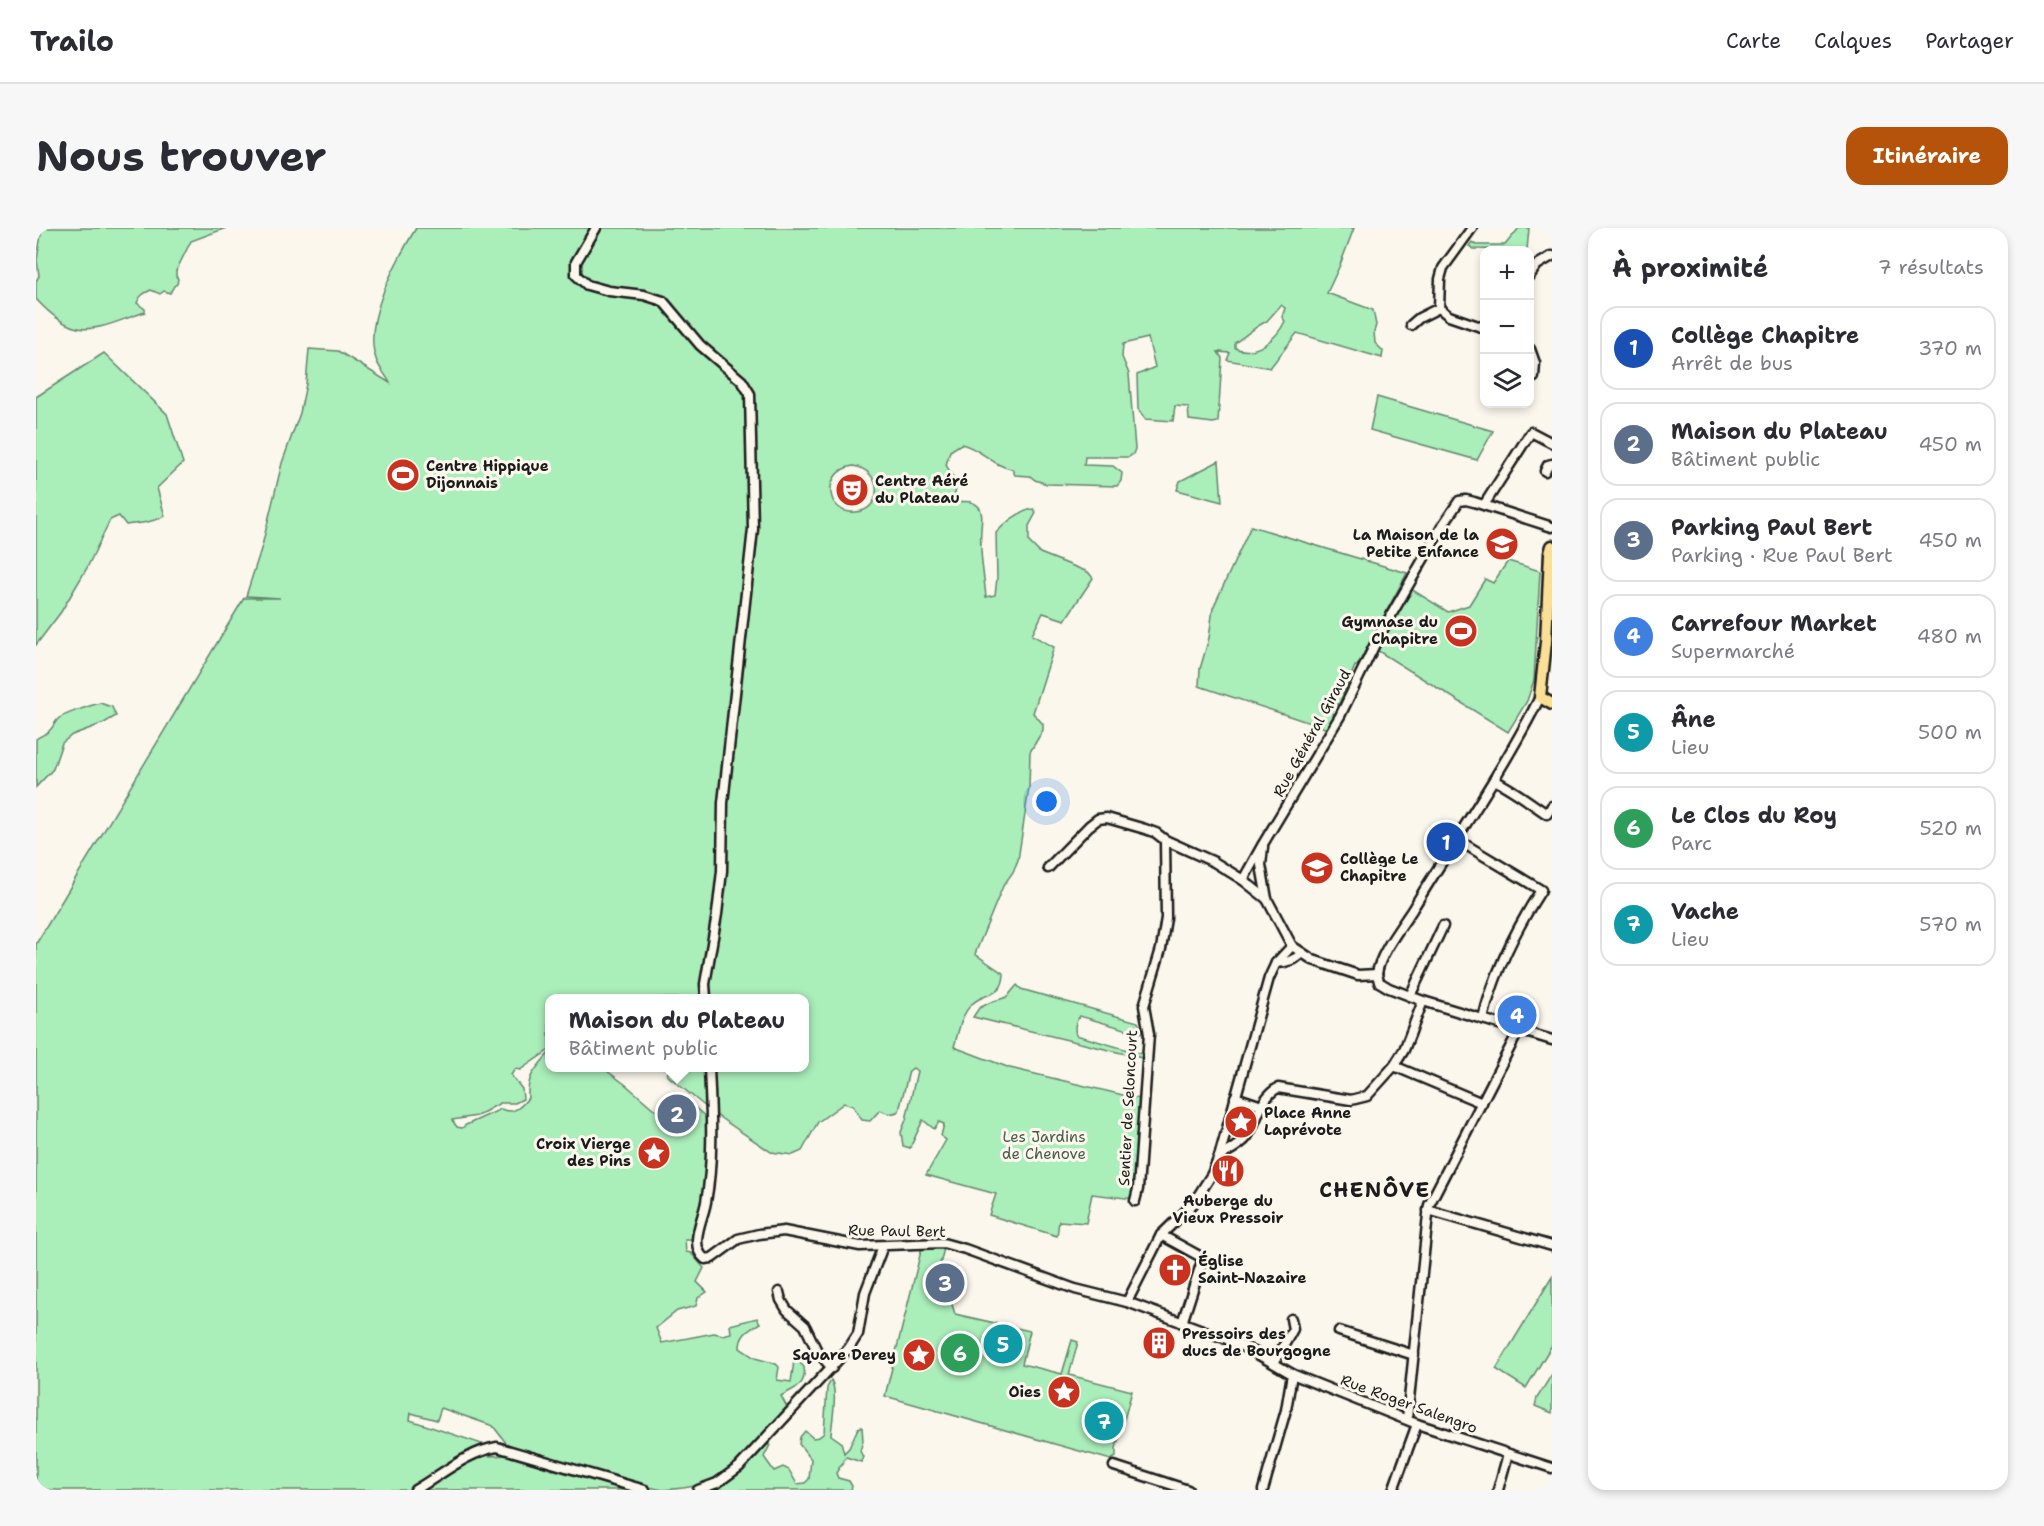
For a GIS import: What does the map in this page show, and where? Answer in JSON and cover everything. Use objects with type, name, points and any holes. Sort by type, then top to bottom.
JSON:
[{"type":"main road","points":[[1552,546],[1540,697],[1552,704]]},
{"type":"street","points":[[596,228],[576,262],[576,275],[587,285],[609,291],[644,295],[663,301],[700,345],[742,381],[750,394],[753,529],[723,803],[720,891],[705,984],[706,994]]},
{"type":"street","points":[[1439,308],[1440,279],[1443,268],[1472,228]]},
{"type":"street","points":[[1534,269],[1552,256]]},
{"type":"street","points":[[1411,326],[1419,318],[1439,308]]},
{"type":"street","points":[[1439,308],[1449,316],[1480,326]]},
{"type":"street","points":[[1534,360],[1534,377]]},
{"type":"street","points":[[1484,505],[1531,432],[1551,440]]},
{"type":"street","points":[[1545,471],[1548,465],[1552,464]]},
{"type":"street","name":"Rue Général Giraud","points":[[1243,880],[1340,716],[1378,638],[1459,501],[1466,500],[1484,505],[1552,527]]},
{"type":"street","points":[[1540,697],[1494,780],[1382,959],[1377,974],[1379,982],[1384,985],[1423,1001],[1552,1040]]},
{"type":"street","points":[[1494,780],[1512,789],[1547,814],[1552,806]]},
{"type":"street","points":[[1048,868],[1089,826],[1098,819],[1107,818],[1156,833],[1165,840],[1214,862],[1243,880],[1267,899]]},
{"type":"street","points":[[1456,839],[1541,890],[1504,958],[1483,1019]]},
{"type":"street","name":"Sentier de Seloncourt","points":[[1135,1201],[1138,1189],[1149,1034],[1144,1006],[1161,949],[1166,918],[1165,840]]},
{"type":"street","points":[[1263,844],[1261,865],[1267,899],[1292,946],[1313,960],[1358,975],[1377,974]]},
{"type":"street","points":[[1410,996],[1443,926]]},
{"type":"street","points":[[1127,1302],[1161,1235],[1193,1203],[1220,1157],[1269,978],[1276,963],[1292,946]]},
{"type":"street","points":[[1276,963],[1298,958],[1302,953]]},
{"type":"street","points":[[1220,1157],[1246,1138],[1262,1106],[1278,1088],[1351,1100],[1367,1096],[1394,1066],[1404,1050],[1423,1001]]},
{"type":"street","points":[[1407,1419],[1428,1210],[1519,1030]]},
{"type":"street","points":[[1394,1066],[1482,1103]]},
{"type":"street","name":"Rue Paul Bert","points":[[709,1072],[711,1114],[709,1178],[706,1205],[697,1239],[699,1251],[707,1260],[738,1239],[784,1231],[848,1245],[943,1243],[975,1252],[1076,1289],[1127,1302]]},
{"type":"street","points":[[1235,1097],[1262,1106]]},
{"type":"street","points":[[1428,1210],[1552,1246]]},
{"type":"street","points":[[1161,1235],[1203,1258],[1182,1323]]},
{"type":"street","points":[[698,1490],[723,1479],[739,1467],[849,1348],[858,1334],[865,1293],[883,1246]]},
{"type":"street","points":[[779,1292],[787,1310],[805,1326],[817,1351],[832,1368]]},
{"type":"street","name":"Rue Roger Salengro","points":[[1127,1302],[1224,1338],[1292,1374],[1417,1424],[1552,1468]]},
{"type":"street","points":[[1274,1363],[1293,1329],[1291,1318]]},
{"type":"street","points":[[1339,1331],[1414,1355]]},
{"type":"street","points":[[1263,1490],[1286,1410],[1292,1374]]},
{"type":"street","points":[[1393,1490],[1417,1424]]},
{"type":"street","points":[[415,1490],[465,1459],[485,1449],[497,1447],[645,1490]]},
{"type":"street","points":[[1498,1490],[1508,1454]]},
{"type":"street","points":[[1114,1466],[1188,1490]]},
{"type":"green space","points":[[38,228],[226,228],[191,241],[176,271],[177,284],[170,293],[164,291],[160,294],[151,290],[139,298],[137,303],[145,309],[145,312],[87,329],[63,322],[36,299],[36,281],[39,276],[37,260],[41,234]]},
{"type":"green space","name":"Les Jardins de Chenove","points":[[416,228],[1354,228],[1327,293],[1373,310],[1376,325],[1375,343],[1383,351],[1382,358],[1297,333],[1270,368],[1227,360],[1230,353],[1218,352],[1222,358],[1218,422],[1213,423],[1189,420],[1188,407],[1175,406],[1173,421],[1145,419],[1138,409],[1137,375],[1155,367],[1148,338],[1123,344],[1122,357],[1129,374],[1135,449],[1129,457],[1085,457],[1084,465],[1113,466],[1122,473],[1121,481],[1117,486],[1047,484],[1030,476],[1015,475],[1012,469],[998,464],[968,446],[961,444],[950,451],[946,465],[957,484],[953,502],[973,503],[979,507],[981,513],[981,547],[986,597],[995,595],[996,533],[1013,518],[1034,509],[1036,513],[1029,526],[1029,542],[1040,553],[1088,572],[1093,578],[1065,620],[1043,613],[1032,635],[1054,647],[1033,713],[1043,724],[1043,730],[1030,752],[1029,788],[1018,860],[1003,886],[975,954],[1004,974],[1003,982],[997,991],[977,1000],[968,1008],[960,1024],[954,1047],[1010,1068],[1140,1099],[1134,1199],[1092,1194],[1086,1223],[1059,1221],[1057,1236],[989,1215],[996,1194],[926,1175],[946,1140],[941,1136],[944,1124],[939,1122],[934,1129],[923,1120],[910,1148],[903,1146],[901,1132],[917,1071],[913,1068],[909,1071],[899,1111],[890,1113],[880,1110],[870,1121],[862,1120],[853,1106],[844,1103],[818,1122],[802,1151],[793,1155],[771,1152],[713,1113],[667,1075],[668,1072],[809,1072],[809,994],[545,994],[545,1053],[520,1070],[515,1069],[511,1075],[522,1089],[523,1099],[515,1103],[500,1103],[477,1116],[452,1120],[457,1127],[462,1128],[501,1109],[513,1111],[520,1107],[528,1098],[533,1073],[545,1058],[545,1072],[608,1072],[662,1116],[670,1130],[693,1106],[706,1117],[706,1184],[692,1239],[685,1239],[686,1252],[691,1253],[704,1268],[697,1282],[707,1292],[698,1298],[696,1306],[677,1311],[656,1328],[662,1343],[714,1333],[723,1335],[731,1333],[730,1325],[757,1318],[760,1323],[743,1336],[740,1348],[755,1358],[776,1364],[779,1367],[777,1380],[791,1382],[794,1361],[804,1367],[802,1383],[781,1396],[788,1409],[731,1469],[701,1485],[663,1490],[630,1483],[516,1448],[506,1443],[493,1426],[441,1408],[437,1420],[411,1413],[410,1420],[482,1444],[489,1456],[508,1455],[553,1470],[555,1467],[629,1490],[36,1490],[36,944],[244,598],[280,598],[246,596],[262,546],[282,463],[300,413],[306,384],[309,349],[338,351],[390,383],[378,365],[373,344],[377,309],[391,273]],"holes":[[[1281,305],[1285,308],[1282,317],[1285,321],[1271,340],[1250,350],[1235,348],[1235,343],[1267,321]],[[853,466],[863,469],[875,482],[875,498],[872,505],[856,512],[838,507],[831,492],[836,476]]]},
{"type":"green space","points":[[1519,228],[1529,228],[1527,246],[1480,246],[1480,249],[1469,246],[1472,242],[1476,245],[1505,245]]},
{"type":"green space","points":[[104,353],[167,414],[183,463],[157,488],[165,516],[126,525],[119,516],[110,520],[87,568],[61,612],[36,645],[36,397]]},
{"type":"green space","points":[[1377,397],[1493,431],[1477,460],[1370,430]]},
{"type":"green space","points":[[1219,461],[1222,502],[1177,490],[1180,481]]},
{"type":"green space","points":[[1251,526],[1407,573],[1355,666],[1339,704],[1336,704],[1332,711],[1334,715],[1328,729],[1199,686],[1200,669],[1209,638],[1213,608]]},
{"type":"green space","name":"Gymnase du Chapitre","points":[[1508,561],[1540,571],[1534,680],[1527,701],[1508,732],[1375,649],[1411,589],[1448,612],[1469,605],[1485,579],[1493,583]]},
{"type":"green space","points":[[100,703],[112,707],[116,716],[72,735],[62,743],[53,769],[36,787],[36,739],[49,731],[61,717]]},
{"type":"green space","points":[[1017,985],[1021,989],[1138,1022],[1142,1034],[1080,1016],[1075,1029],[1076,1035],[1142,1054],[1142,1058],[973,1017],[979,1008],[1007,997]]},
{"type":"green space","points":[[922,1247],[944,1248],[933,1294],[950,1298],[955,1314],[1030,1331],[1022,1364],[1062,1374],[1072,1340],[1078,1342],[1069,1375],[1132,1391],[1116,1448],[1116,1457],[1111,1460],[885,1396]]},
{"type":"green space","points":[[1552,1277],[1552,1345],[1526,1388],[1496,1369]]},
{"type":"green space","points":[[1552,1374],[1552,1413],[1535,1406],[1537,1398]]},
{"type":"green space","points":[[831,1380],[834,1399],[831,1435],[841,1442],[844,1453],[849,1448],[858,1428],[862,1427],[863,1441],[860,1451],[863,1457],[861,1462],[846,1457],[836,1473],[838,1478],[849,1481],[852,1486],[851,1490],[708,1490],[739,1471],[765,1445],[770,1445],[764,1457],[774,1471],[783,1467],[789,1470],[797,1484],[805,1483],[809,1479],[811,1459],[799,1444],[800,1437],[805,1431],[813,1438],[824,1433],[827,1388]]},
{"type":"place","name":"Centre Hippique Dijonnais","points":[[403,475]]},
{"type":"place","name":"Centre Aéré du Plateau","points":[[852,490]]},
{"type":"place","name":"La Maison de la Petite Enfance","points":[[1502,544]]},
{"type":"place","name":"Gymnase du Chapitre","points":[[1461,631]]},
{"type":"place","name":"Collège Chapitre","points":[[1446,842]]},
{"type":"place","name":"Collège Le Chapitre","points":[[1317,868]]},
{"type":"place","name":"Carrefour Market","points":[[1517,1015]]},
{"type":"place","name":"Maison du Plateau","points":[[677,1114]]},
{"type":"place","name":"Place Anne Laprévote","points":[[1241,1122]]},
{"type":"place","name":"Croix Vierge des Pins","points":[[654,1153]]},
{"type":"place","name":"Auberge du Vieux Pressoir","points":[[1228,1171]]},
{"type":"place","name":"Église Saint-Nazaire","points":[[1175,1270]]},
{"type":"place","name":"Parking Paul Bert","points":[[945,1283]]},
{"type":"place","name":"Pressoirs des ducs de Bourgogne","points":[[1159,1343]]},
{"type":"place","name":"Âne","points":[[1003,1344]]},
{"type":"place","name":"Le Clos du Roy","points":[[960,1353]]},
{"type":"place","name":"Square Derey","points":[[919,1355]]},
{"type":"place","name":"Oies","points":[[1064,1392]]},
{"type":"place","name":"Vache","points":[[1104,1421]]},
{"type":"district","name":"CHENÔVE","points":[[1375,1190]]}]
